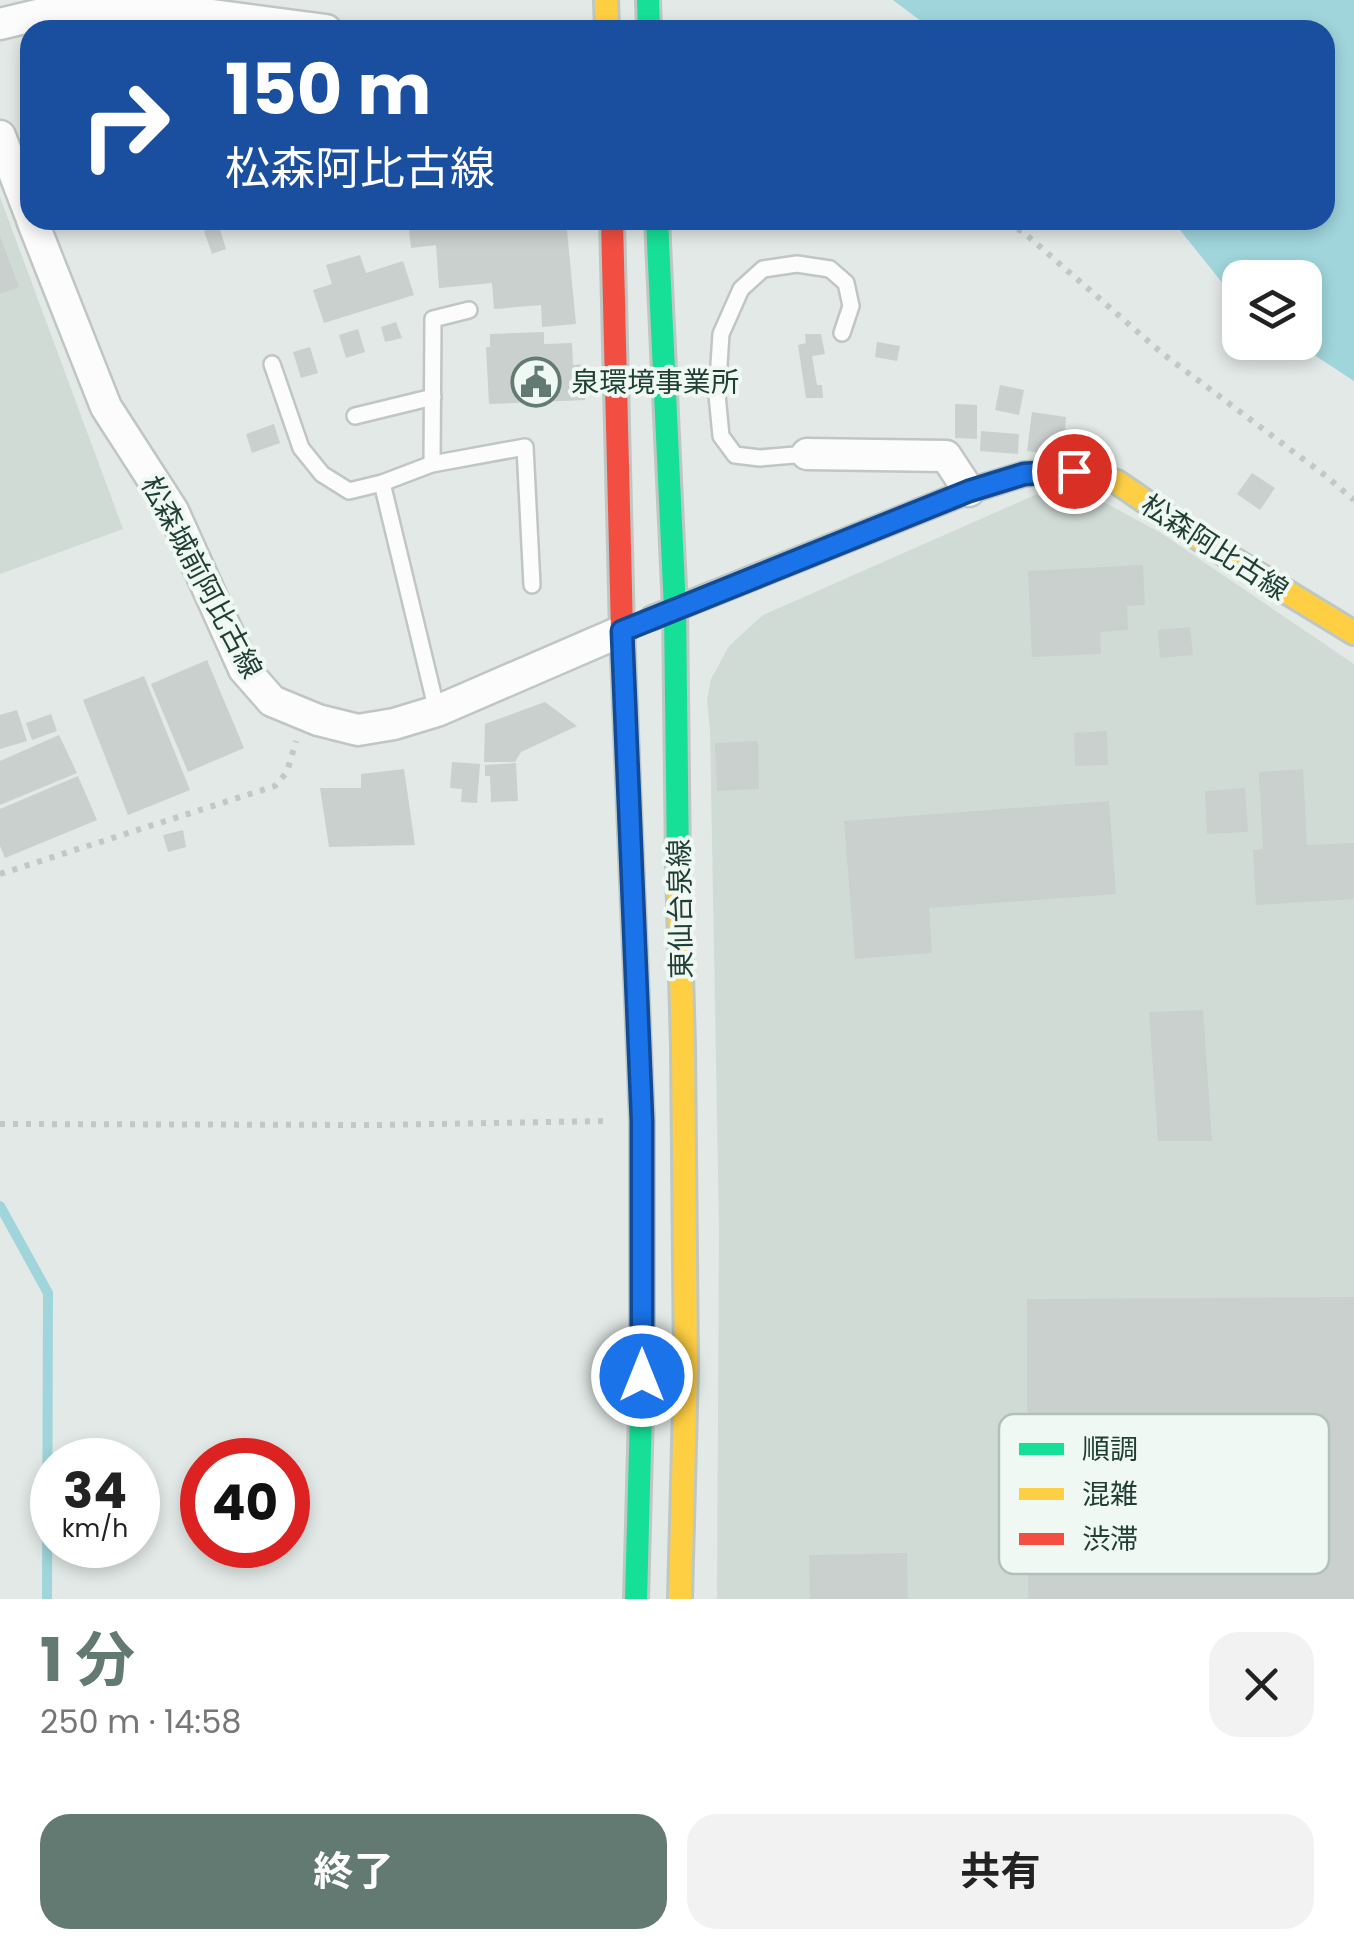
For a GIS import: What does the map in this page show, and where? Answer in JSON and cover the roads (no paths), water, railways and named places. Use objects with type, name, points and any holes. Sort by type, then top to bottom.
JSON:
[{"type":"street","points":[[0,24],[50,12],[158,8],[250,20]]},
{"type":"street","name":"松森城前阿比古線","points":[[0,136],[20,188]]},
{"type":"street","name":"松森城前阿比古線","points":[[36,230],[106,407],[173,511],[244,668],[272,701],[318,720],[358,730],[394,724],[437,710],[622,631]]},
{"type":"street","points":[[612,230],[622,631],[642,1121],[642,1376],[636,1599]]},
{"type":"street","name":"東仙台泉線","points":[[657,230],[675,609],[684,1046],[686,1349],[680,1599]]},
{"type":"street","points":[[808,454],[946,456],[969,491]]},
{"type":"street","name":"松森阿比古線","points":[[622,631],[969,491],[1024,474],[1074,471],[1116,482],[1354,633]]},
{"type":"lane","points":[[808,454],[760,458],[735,455],[728,446],[721,436],[717,395],[721,334],[740,289],[763,269],[797,264],[830,269],[846,283],[851,306],[842,333]]},
{"type":"lane","points":[[432,464],[433,318],[469,310]]},
{"type":"lane","points":[[272,364],[300,448],[322,474],[349,491],[432,464],[524,447],[532,585]]},
{"type":"lane","points":[[354,416],[433,397]]},
{"type":"lane","points":[[382,483],[437,710]]},
{"type":"water","points":[[893,0],[1354,0],[1354,381],[1322,360],[1322,260],[1222,260],[1222,282],[1180,230],[1335,230],[1335,20],[920,20]]},
{"type":"waterway","points":[[0,1206],[48,1293],[47,1599]]},
{"type":"place","name":"泉環境事業所","points":[[536,382]]}]
